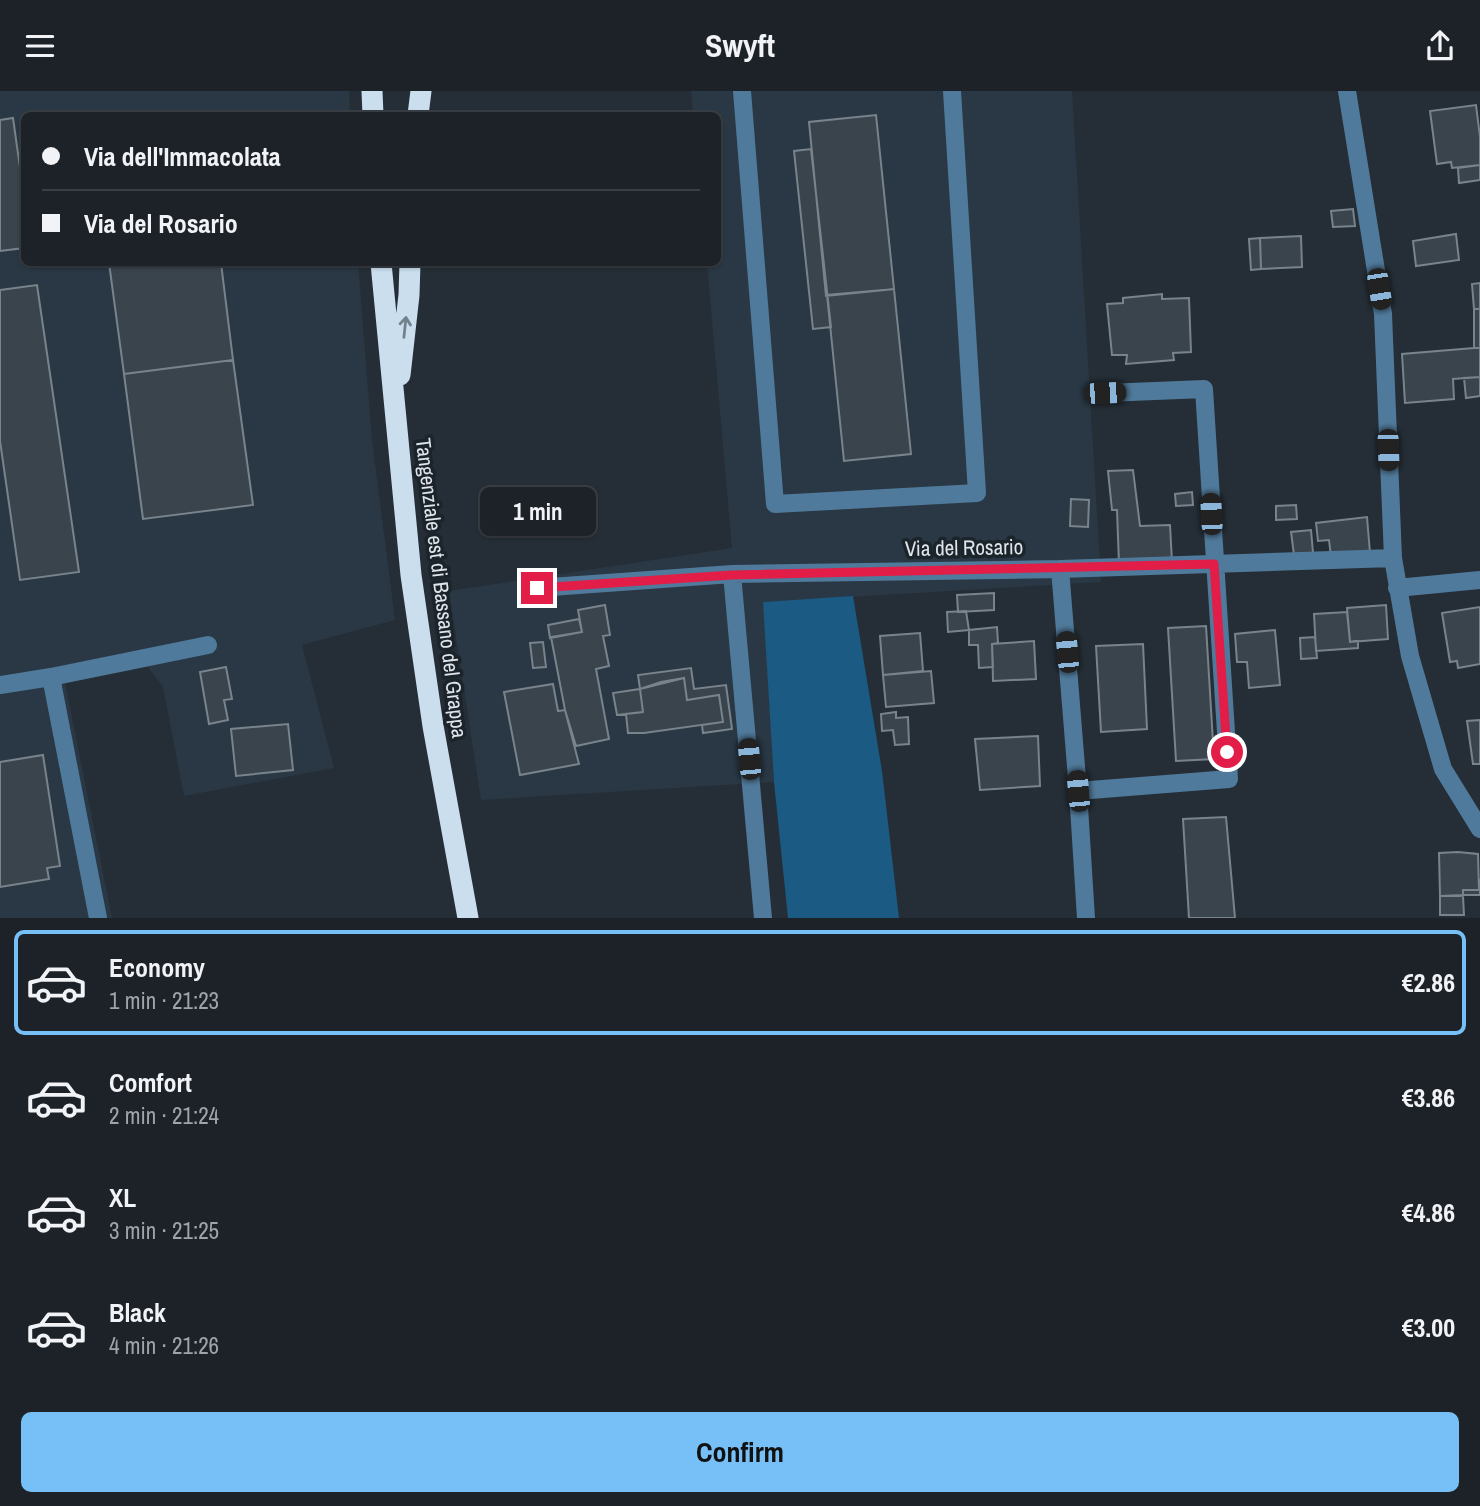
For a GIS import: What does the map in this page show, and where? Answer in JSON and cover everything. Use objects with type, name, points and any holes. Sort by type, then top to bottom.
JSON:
[{"type":"highway","points":[[372,91],[373,112]]},
{"type":"highway","points":[[418,112],[421,91]]},
{"type":"highway","name":"Tangenziale est di Bassano del Grappa","points":[[381,266],[411,575],[429,699],[468,918]]},
{"type":"highway","points":[[395,419],[410,266]]},
{"type":"street","points":[[741,91],[775,504],[977,493],[952,91]]},
{"type":"street","points":[[1347,91],[1383,314],[1393,558],[1397,588],[1410,656],[1443,769],[1480,829]]},
{"type":"street","points":[[1078,791],[1229,779],[1204,389],[1105,393]]},
{"type":"street","name":"Via del Rosario","points":[[537,588],[732,575],[1060,569],[1393,558]]},
{"type":"street","points":[[1060,569],[1086,918]]},
{"type":"street","points":[[732,575],[763,918]]},
{"type":"street","points":[[1397,588],[1480,580]]},
{"type":"street","points":[[0,685],[208,645]]},
{"type":"street","points":[[51,677],[98,918]]},
{"type":"shaded area","points":[[0,91],[349,91],[350,112],[21,112],[21,266],[358,266],[372,440],[395,620],[302,645],[334,768],[184,796],[163,687],[148,667],[65,683],[112,918],[0,918]]},
{"type":"shaded area","points":[[691,91],[1072,91],[1101,582],[764,602],[774,782],[481,800],[449,591],[732,548],[707,266],[721,266],[721,112],[693,112]]},
{"type":"shaded area","points":[[853,596],[882,771],[899,918],[788,918],[774,782],[763,602]]},
{"type":"building","points":[[1476,105],[1480,165],[1452,168],[1451,162],[1437,164],[1430,111]]},
{"type":"building","points":[[876,115],[894,289],[826,296],[809,122]]},
{"type":"building","points":[[13,118],[21,175],[21,248],[0,251],[0,120]]},
{"type":"building","points":[[811,149],[831,327],[813,329],[794,151]]},
{"type":"building","points":[[1480,165],[1480,180],[1459,183],[1458,168]]},
{"type":"building","points":[[1353,209],[1355,226],[1333,227],[1331,211]]},
{"type":"building","points":[[1456,234],[1459,260],[1416,266],[1413,241]]},
{"type":"building","points":[[1301,236],[1302,267],[1261,269],[1260,238]]},
{"type":"building","points":[[1260,238],[1261,269],[1251,270],[1249,239]]},
{"type":"building","points":[[109,266],[221,266],[233,360],[124,374]]},
{"type":"building","points":[[1480,283],[1480,309],[1474,309],[1472,284]]},
{"type":"building","points":[[37,285],[79,572],[20,580],[0,441],[0,290]]},
{"type":"building","points":[[894,289],[911,454],[844,461],[827,295]]},
{"type":"building","points":[[1162,294],[1162,299],[1189,298],[1191,352],[1173,353],[1174,360],[1126,364],[1127,355],[1112,355],[1107,304],[1123,303],[1123,298]]},
{"type":"building","points":[[1474,309],[1480,309],[1480,348],[1474,348]]},
{"type":"building","points":[[1480,348],[1480,377],[1453,379],[1454,399],[1405,403],[1402,354]]},
{"type":"building","points":[[233,360],[253,505],[143,519],[124,374]]},
{"type":"building","points":[[1480,377],[1480,396],[1466,398],[1464,378]]},
{"type":"building","points":[[1133,470],[1140,526],[1170,525],[1172,562],[1119,564],[1117,510],[1112,510],[1108,471]]},
{"type":"building","points":[[1192,492],[1193,505],[1176,506],[1175,494]]},
{"type":"building","points":[[1071,499],[1089,500],[1088,527],[1070,526]]},
{"type":"building","points":[[1296,505],[1297,519],[1276,520],[1276,506]]},
{"type":"building","points":[[1367,517],[1370,553],[1331,557],[1329,540],[1318,541],[1316,523]]},
{"type":"building","points":[[1311,530],[1313,553],[1294,555],[1291,532]]},
{"type":"building","points":[[994,593],[994,610],[958,612],[957,595]]},
{"type":"building","points":[[605,605],[610,635],[603,636],[609,666],[596,669],[609,739],[576,746],[565,710],[551,637],[582,632],[578,610]]},
{"type":"building","points":[[1386,605],[1388,639],[1350,642],[1347,608]]},
{"type":"building","points":[[1480,607],[1480,664],[1458,668],[1457,661],[1450,662],[1442,613]]},
{"type":"building","points":[[966,611],[969,630],[948,632],[947,612]]},
{"type":"building","points":[[1347,612],[1350,642],[1358,641],[1358,648],[1316,651],[1314,614]]},
{"type":"building","points":[[579,619],[582,632],[550,638],[548,625]]},
{"type":"building","points":[[1206,626],[1214,759],[1176,761],[1168,628]]},
{"type":"building","points":[[997,627],[998,643],[992,644],[993,667],[979,668],[978,645],[969,645],[969,630]]},
{"type":"building","points":[[1275,630],[1280,685],[1249,688],[1247,662],[1237,662],[1235,634]]},
{"type":"building","points":[[920,633],[923,671],[883,675],[880,636]]},
{"type":"building","points":[[1315,637],[1317,658],[1301,659],[1300,638]]},
{"type":"building","points":[[1034,641],[1036,679],[993,681],[992,644]]},
{"type":"building","points":[[543,642],[546,667],[533,668],[530,643]]},
{"type":"building","points":[[1143,644],[1147,729],[1101,732],[1096,646]]},
{"type":"building","points":[[226,667],[232,699],[224,700],[228,720],[209,724],[200,672]]},
{"type":"building","points":[[691,668],[694,689],[726,685],[732,729],[703,733],[702,725],[723,722],[719,695],[687,700],[684,678],[640,689],[638,675]]},
{"type":"building","points":[[931,671],[934,703],[886,707],[883,675]]},
{"type":"building","points":[[684,678],[687,700],[719,695],[723,722],[628,733],[626,714],[643,712],[640,689]]},
{"type":"building","points":[[553,684],[558,711],[565,710],[579,764],[520,775],[504,692]]},
{"type":"building","points":[[640,689],[643,712],[617,715],[613,693]]},
{"type":"building","points":[[896,712],[896,718],[908,717],[909,744],[895,745],[893,730],[882,731],[881,714]]},
{"type":"building","points":[[1480,720],[1480,764],[1473,764],[1467,721]]},
{"type":"building","points":[[288,724],[293,770],[236,776],[231,729]]},
{"type":"building","points":[[1038,736],[1040,786],[980,790],[975,739]]},
{"type":"building","points":[[43,755],[60,866],[47,868],[49,879],[0,887],[0,762]]},
{"type":"building","points":[[1226,817],[1235,918],[1189,918],[1183,819]]},
{"type":"building","points":[[1439,853],[1478,854],[1479,890],[1463,890],[1463,895],[1440,896]]},
{"type":"building","points":[[1480,879],[1480,895],[1463,895],[1463,890],[1479,890]]},
{"type":"building","points":[[1440,896],[1463,896],[1464,915],[1440,915]]},
{"type":"route","points":[[537,588],[732,575],[1214,564],[1227,752]]}]
